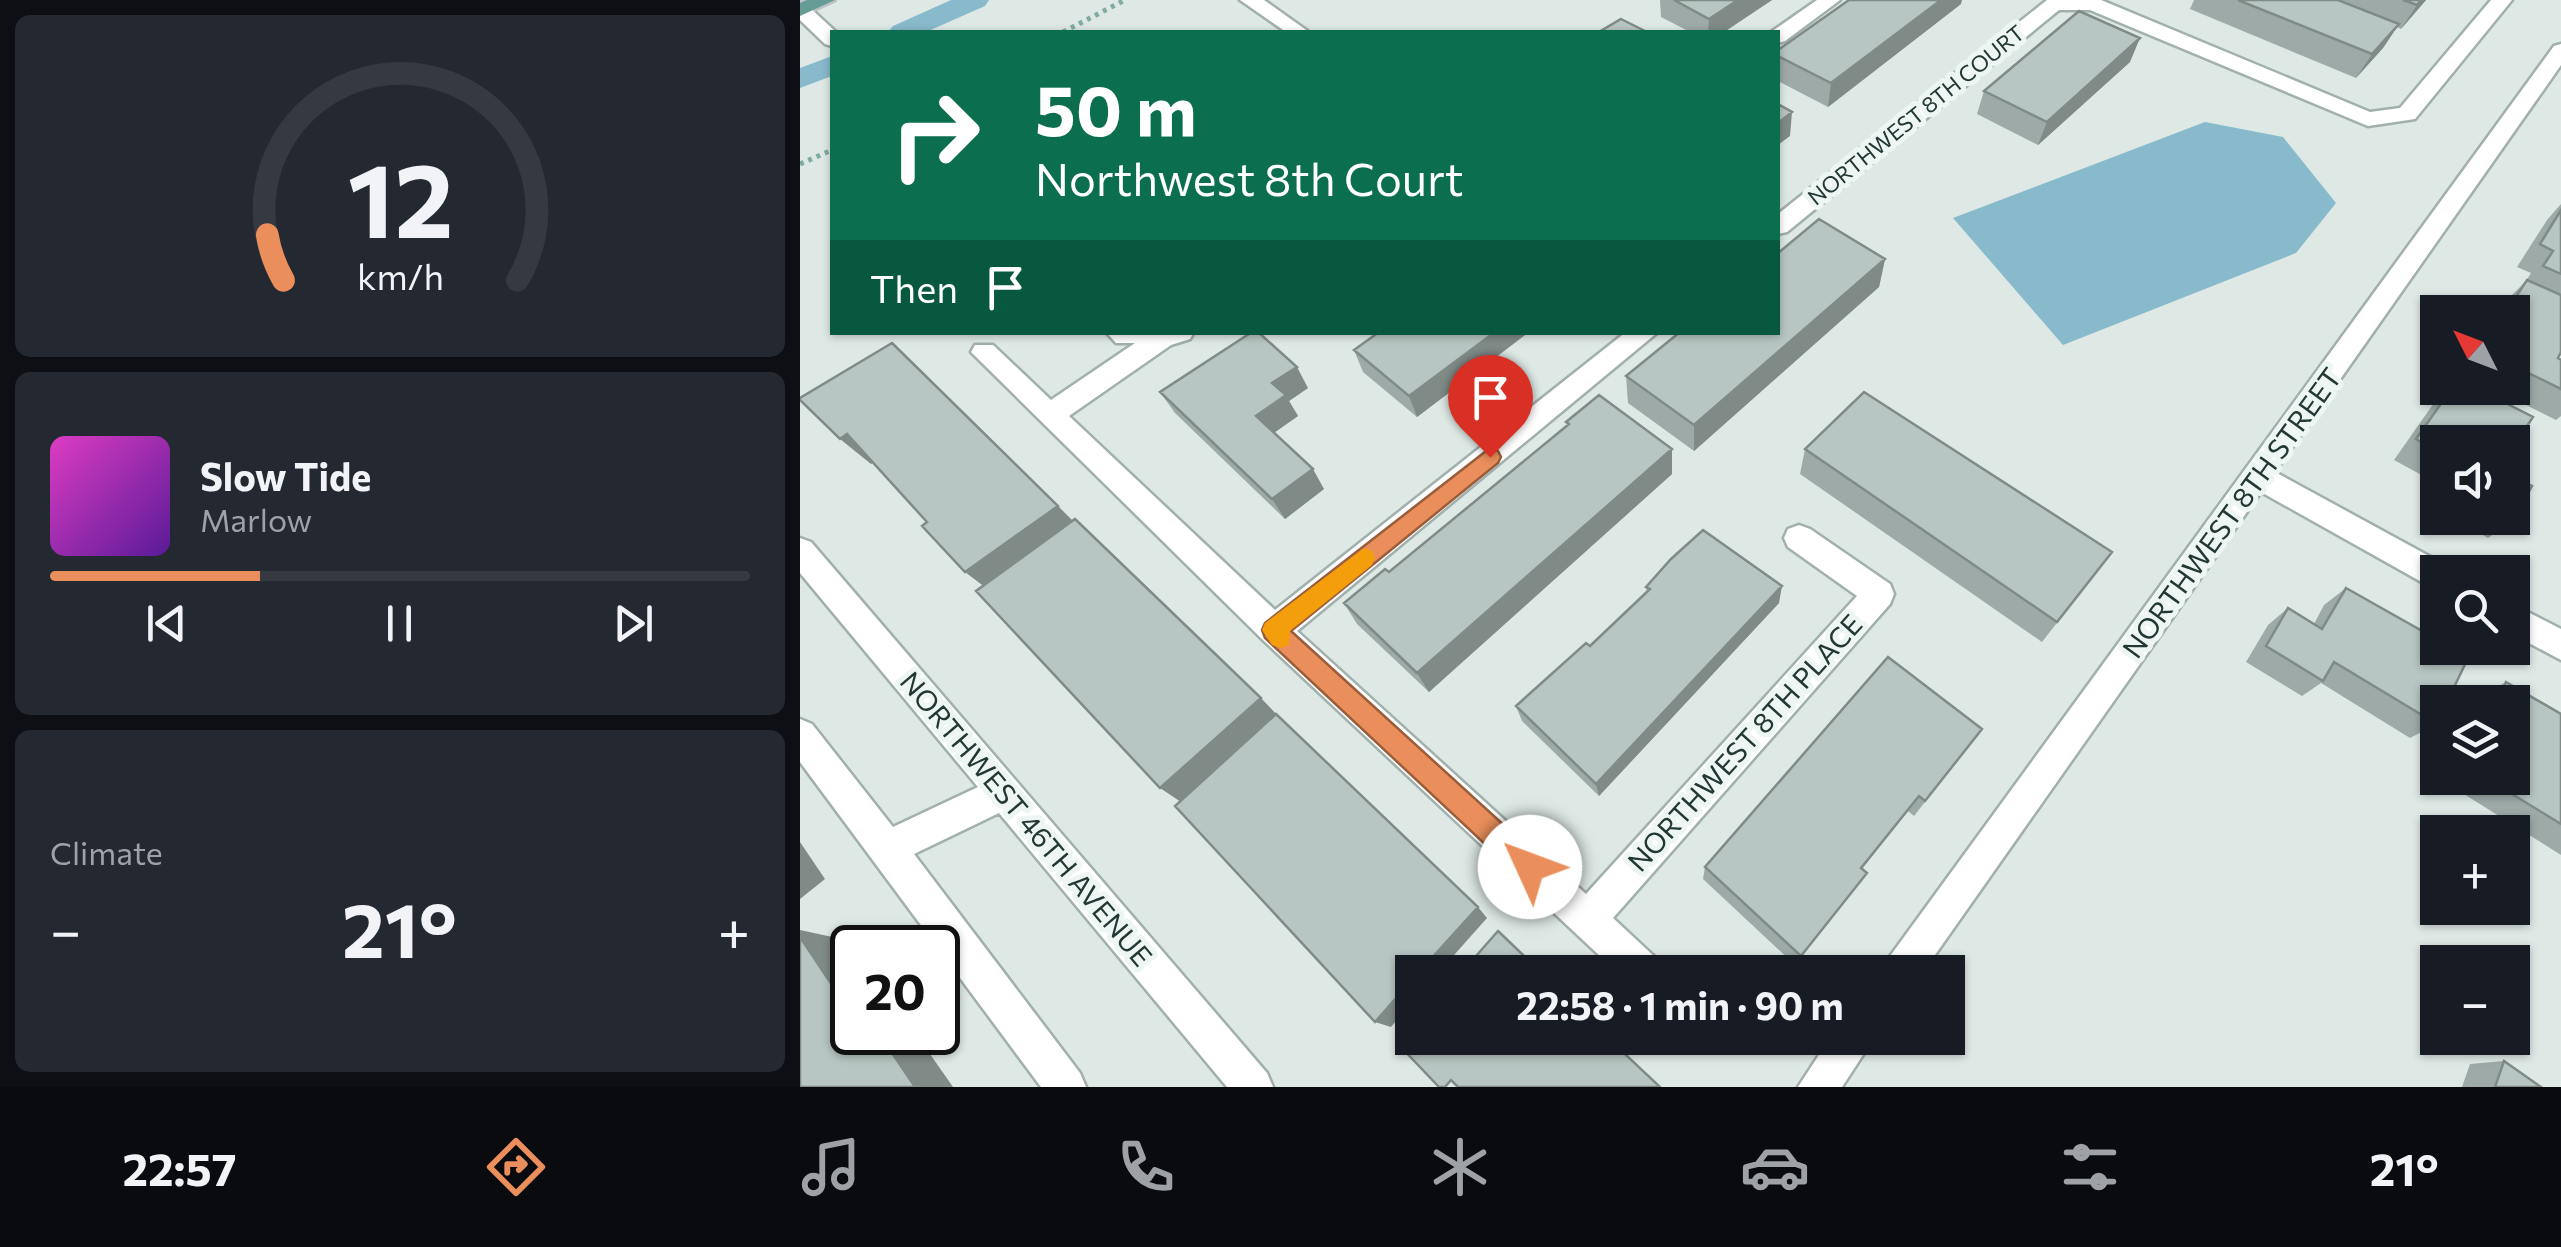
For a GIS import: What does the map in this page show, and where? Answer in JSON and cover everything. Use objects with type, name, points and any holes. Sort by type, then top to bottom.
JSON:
[{"type":"main road","points":[[800,9],[825,0]]},
{"type":"street","points":[[1258,6],[1291,0]]},
{"type":"street","points":[[1780,35],[1830,0]]},
{"type":"street","points":[[2144,0],[2125,17],[2368,119],[2407,114],[2502,0]]},
{"type":"street","name":"NORTHWEST 8TH COURT","points":[[1780,224],[2054,4],[2093,4],[2125,17]]},
{"type":"street","points":[[1258,6],[1296,30]]},
{"type":"street","points":[[800,9],[827,35]]},
{"type":"street","name":"NORTHWEST 8TH STREET","points":[[1913,955],[2561,50]]},
{"type":"street","points":[[1050,415],[1159,335]]},
{"type":"street","points":[[1274,630],[1641,335]]},
{"type":"street","points":[[984,352],[1274,630],[1625,955]]},
{"type":"street","points":[[2259,477],[2420,566]]},
{"type":"street","name":"NORTHWEST 8TH PLACE","points":[[1587,920],[1879,594],[1799,538]]},
{"type":"street","name":"NORTHWEST 46TH AVENUE","points":[[800,551],[1253,1087]]},
{"type":"street","points":[[2530,628],[2561,645]]},
{"type":"street","points":[[800,735],[1066,1087]]},
{"type":"street","points":[[887,848],[1004,793]]},
{"type":"street","points":[[1818,1087],[1842,1055]]},
{"type":"path","points":[[1067,30],[1125,0]]},
{"type":"path","points":[[800,164],[830,151]]},
{"type":"water","points":[[2205,122],[2283,137],[2336,203],[2296,253],[2063,345],[1953,218]]},
{"type":"building","points":[[1674,0],[1738,0],[1709,19]]},
{"type":"building","points":[[1849,0],[1941,0],[1831,83],[1780,57],[1780,49]]},
{"type":"building","points":[[2238,0],[2338,0],[2399,24],[2372,54]]},
{"type":"building","points":[[2079,11],[2140,38],[2047,122],[1984,91]]},
{"type":"building","points":[[1621,19],[1643,30],[1602,30]]},
{"type":"building","points":[[1780,105],[1792,112],[1780,121]]},
{"type":"building","points":[[2561,210],[2561,274],[2543,266],[2553,251],[2540,244]]},
{"type":"building","points":[[1819,219],[1885,259],[1694,425],[1626,376],[1676,335],[1780,335],[1780,251]]},
{"type":"building","points":[[2527,280],[2561,295],[2561,389],[2530,374],[2530,295],[2517,295]]},
{"type":"building","points":[[1247,335],[1261,335],[1297,367],[1272,383],[1286,395],[1256,416],[1313,469],[1272,499],[1160,392]]},
{"type":"building","points":[[1375,335],[1491,335],[1409,396],[1354,350]]},
{"type":"building","points":[[892,343],[1058,506],[965,572],[922,526],[927,522],[847,434],[840,439],[800,400]]},
{"type":"building","points":[[1864,392],[2112,552],[2057,622],[1805,449]]},
{"type":"building","points":[[1599,395],[1672,449],[1417,673],[1344,603],[1385,569],[1389,572]]},
{"type":"building","points":[[2440,405],[2509,405],[2533,417],[2528,425],[2426,425]]},
{"type":"building","points":[[1075,519],[1261,698],[1160,788],[976,591]]},
{"type":"building","points":[[1703,530],[1782,586],[1596,784],[1516,706],[1586,643],[1590,646],[1650,589],[1646,587]]},
{"type":"building","points":[[2346,588],[2420,630],[2420,665],[2465,665],[2455,685],[2420,685],[2420,714],[2334,662],[2323,681],[2266,646],[2288,608],[2322,629]]},
{"type":"building","points":[[1888,657],[1982,729],[1925,801],[1919,796],[1861,868],[1867,873],[1802,955],[1705,867]]},
{"type":"building","points":[[2530,696],[2561,714],[2561,824],[2514,795],[2530,795]]},
{"type":"building","points":[[1276,714],[1478,907],[1434,955],[1395,955],[1395,999],[1375,1022],[1175,806]]},
{"type":"building","points":[[1498,931],[1523,955],[1477,955]]},
{"type":"building","points":[[800,937],[830,982],[830,1055],[893,1055],[915,1087],[800,1087]]},
{"type":"building","points":[[1409,1055],[1626,1055],[1660,1087],[1458,1087],[1451,1080],[1445,1087],[1439,1087]]},
{"type":"building","points":[[2504,1061],[2541,1087],[2495,1087]]},
{"type":"waterway","points":[[908,30],[975,0]]},
{"type":"waterway","points":[[800,79],[830,66]]},
{"type":"slow traffic","points":[[1281,637],[1274,630],[1364,558]]},
{"type":"route","points":[[1490,457],[1274,630],[1530,867]]}]
